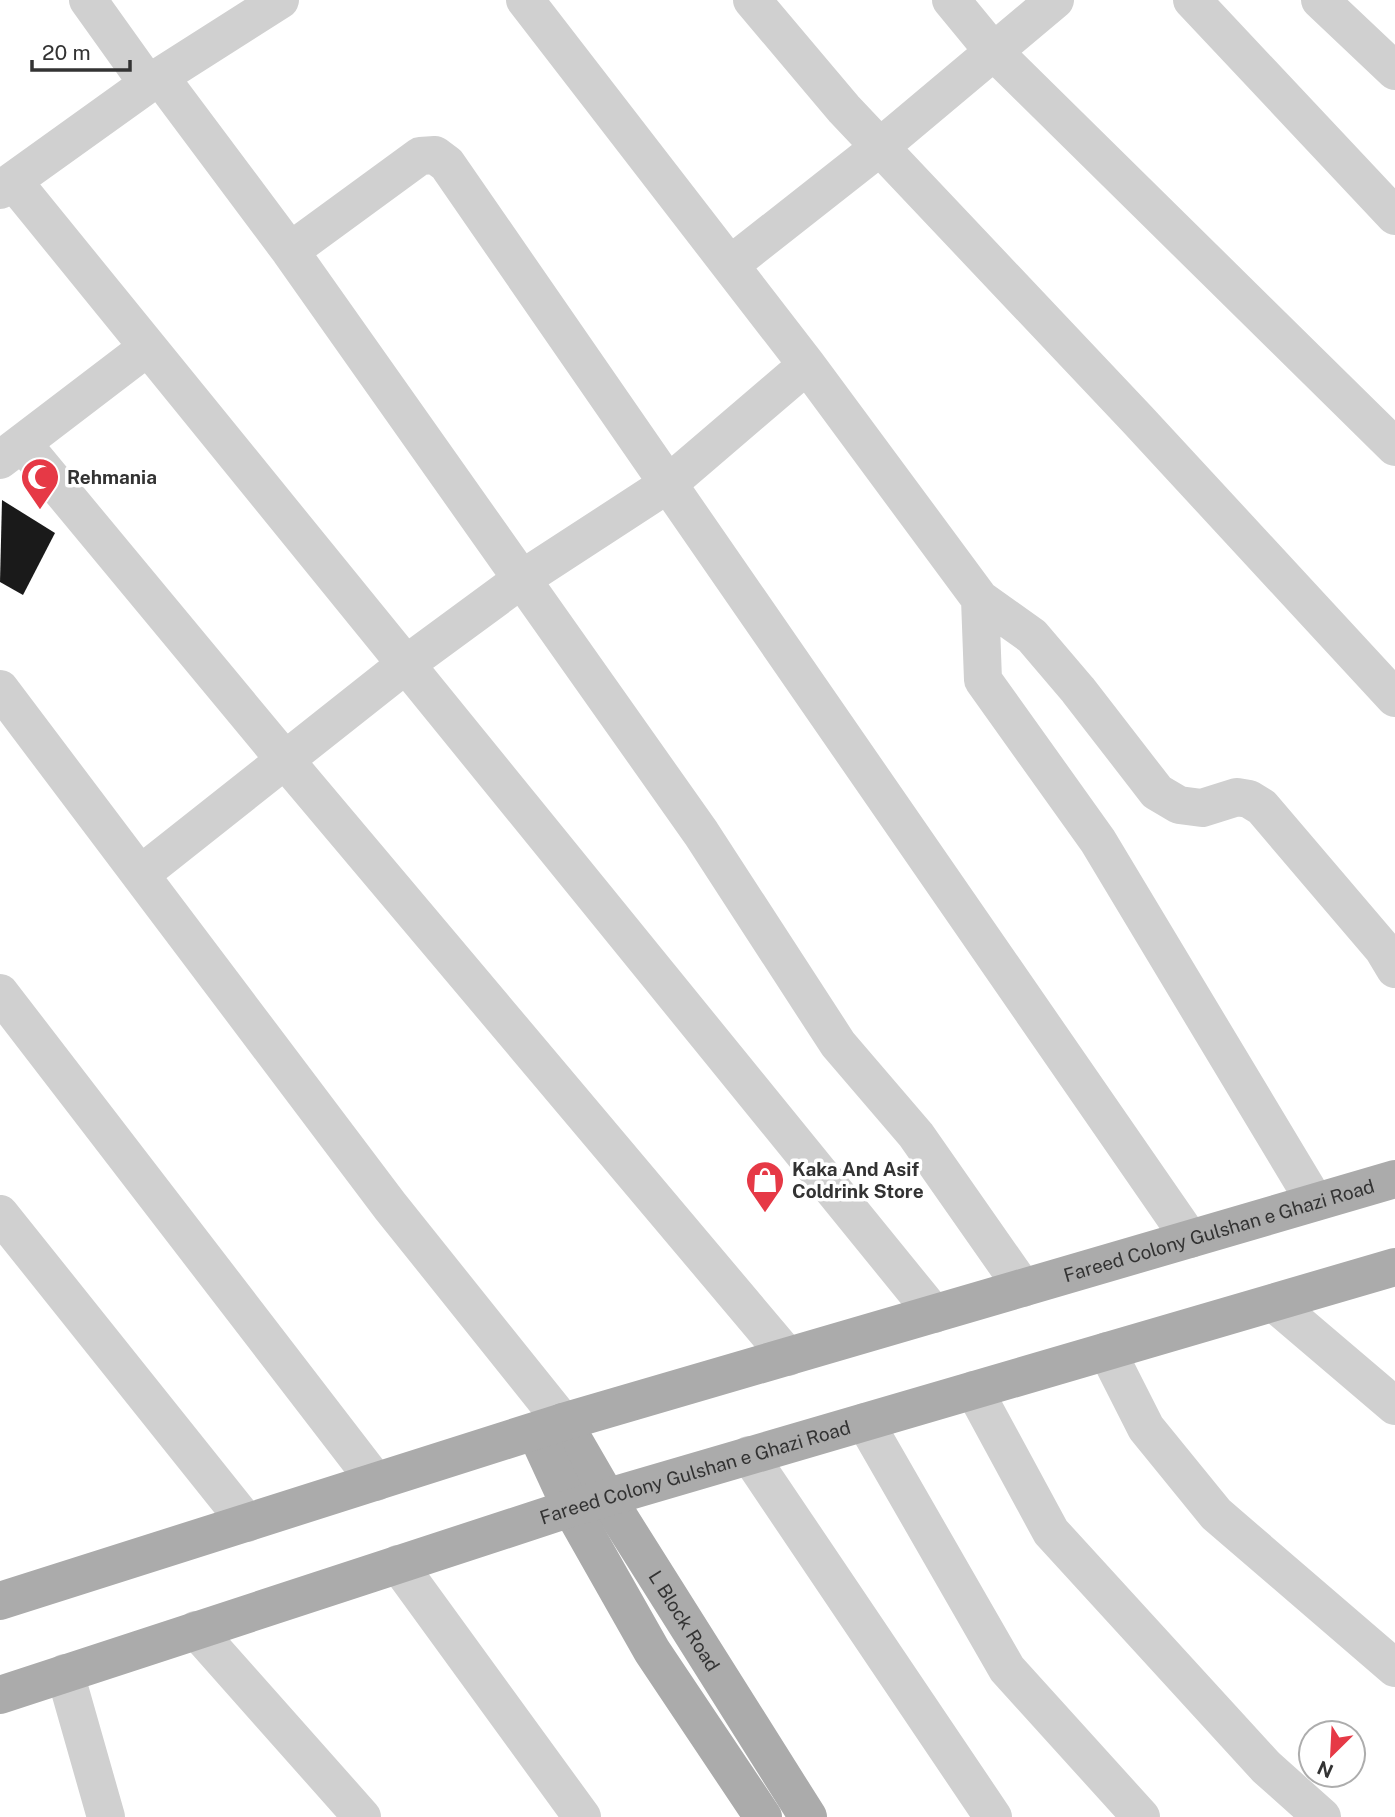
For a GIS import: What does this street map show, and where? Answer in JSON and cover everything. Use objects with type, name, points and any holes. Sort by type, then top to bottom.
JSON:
[{"type":"main road","name":"Fareed Colony Gulshan e Ghazi Road","points":[[0,1601],[550,1427],[1395,1179]]},
{"type":"main road","name":"Fareed Colony Gulshan e Ghazi Road","points":[[0,1695],[571,1508],[1395,1267]]},
{"type":"main road","name":"L Block Road","points":[[550,1427],[607,1498],[808,1817]]},
{"type":"main road","points":[[550,1427],[571,1508],[652,1651],[763,1817]]},
{"type":"street","points":[[88,0],[290,251],[701,833],[838,1044],[916,1135],[1023,1288]]},
{"type":"street","points":[[280,0],[154,80],[7,186],[148,348],[934,1314]]},
{"type":"street","points":[[525,0],[807,365],[980,599],[1032,636],[1078,690],[1157,792],[1179,805],[1202,808],[1237,797],[1249,799],[1262,807],[1383,949],[1395,969]]},
{"type":"street","points":[[752,0],[844,109],[1138,420],[1395,698]]},
{"type":"street","points":[[951,0],[993,51],[1395,447]]},
{"type":"street","points":[[730,265],[880,147],[1055,0]]},
{"type":"street","points":[[1192,0],[1395,216]]},
{"type":"street","points":[[1320,0],[1395,71]]},
{"type":"street","points":[[290,251],[420,156],[435,155],[447,164],[1190,1239]]},
{"type":"street","points":[[148,348],[11,451],[285,760],[788,1357]]},
{"type":"street","points":[[141,874],[405,665],[522,579],[668,484],[807,365]]},
{"type":"street","points":[[980,599],[983,680],[1098,841],[1315,1202]]},
{"type":"street","points":[[0,689],[390,1206],[523,1374],[550,1427]]},
{"type":"street","points":[[0,993],[376,1482]]},
{"type":"street","points":[[0,1214],[247,1523]]},
{"type":"street","points":[[1274,1303],[1395,1406]]},
{"type":"street","points":[[1107,1351],[1146,1428],[1216,1514],[1395,1668]]},
{"type":"street","points":[[974,1390],[1051,1532],[1266,1767],[1322,1817]]},
{"type":"street","points":[[865,1422],[1007,1669],[1141,1817]]},
{"type":"street","points":[[749,1455],[993,1817]]},
{"type":"street","points":[[398,1564],[582,1817]]},
{"type":"street","points":[[196,1630],[362,1817]]},
{"type":"street","points":[[65,1674],[106,1817]]},
{"type":"building","points":[[2,500],[55,533],[23,595],[0,582]]},
{"type":"place","name":"Rehmania","points":[[40,511]]},
{"type":"place","name":"Kaka And Asif Coldrink Store","points":[[765,1214]]}]
